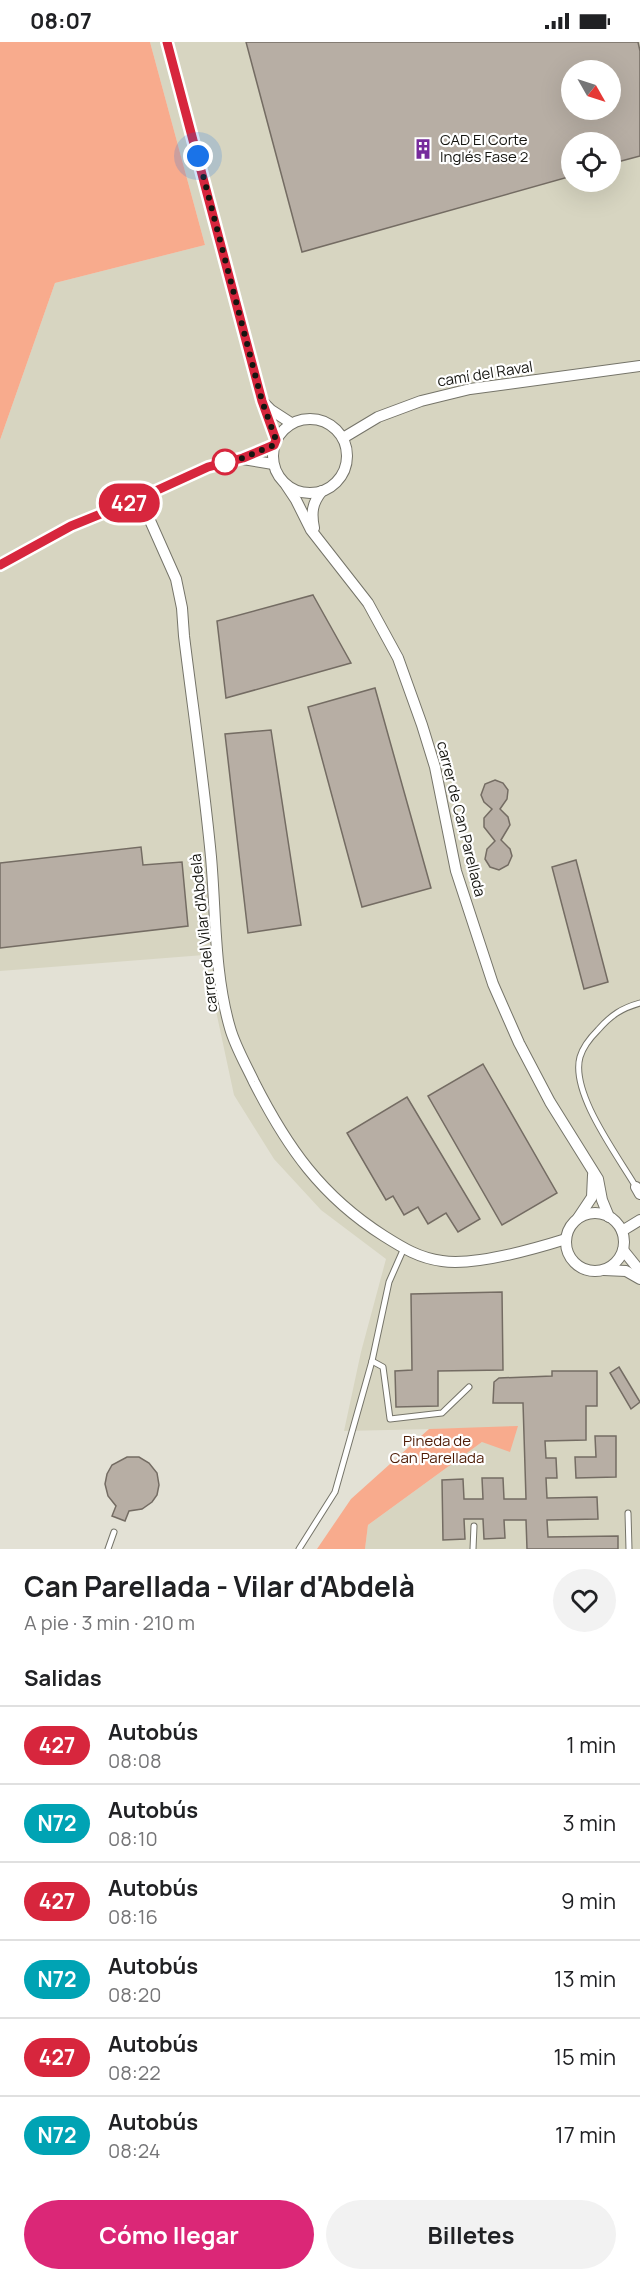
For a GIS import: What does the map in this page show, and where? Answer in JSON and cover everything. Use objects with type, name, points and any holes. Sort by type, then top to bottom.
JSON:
[{"type":"street","points":[[0,565],[71,526],[208,467],[231,461],[275,443],[282,430],[291,423],[303,419],[326,422],[336,429],[343,438],[347,450],[346,463],[342,475],[333,485],[310,494],[297,492],[278,476],[273,464],[275,443],[167,42]]},
{"type":"street","name":"camí del Raval","points":[[343,438],[378,417],[421,401],[470,389],[640,366]]},
{"type":"street","points":[[262,401],[291,423]]},
{"type":"street","points":[[231,461],[256,460],[273,464]]},
{"type":"street","name":"carrer de Can Parellada","points":[[286,485],[311,530],[368,603],[398,658],[428,746],[456,872],[493,984],[519,1043],[550,1102],[598,1179],[602,1200],[609,1217]]},
{"type":"street","name":"carrer de Can Parellada","points":[[322,491],[314,501],[312,516],[314,530],[325,549]]},
{"type":"street","name":"carrer del Vilar d'Abdelà","points":[[140,498],[176,579],[182,608],[211,855],[221,984],[230,1029],[246,1067],[284,1137],[317,1181],[349,1211],[404,1248],[427,1258],[444,1262],[472,1261],[566,1239]]},
{"type":"street","points":[[591,1166],[594,1185],[592,1197],[574,1222],[566,1239],[570,1257],[584,1269],[626,1272],[640,1279]]},
{"type":"street","points":[[574,1222],[591,1214],[609,1217],[621,1231],[624,1240],[619,1259],[603,1270]]},
{"type":"street","points":[[621,1231],[640,1220]]},
{"type":"street","name":"carrer del Vilar d'Abdelà","points":[[530,1249],[560,1251],[570,1257]]},
{"type":"street","points":[[623,1250],[640,1271]]},
{"type":"lane","points":[[638,1191],[584,1098],[579,1078],[580,1057],[589,1039],[620,1009],[640,1003]]},
{"type":"lane","points":[[299,1549],[334,1492],[372,1361],[389,1282],[404,1248]]},
{"type":"lane","points":[[372,1361],[383,1367],[390,1419],[442,1413],[469,1386]]},
{"type":"lane","points":[[628,1513],[629,1549]]},
{"type":"lane","points":[[473,1549],[474,1526]]},
{"type":"lane","points":[[108,1549],[114,1532]]},
{"type":"shaded area","points":[[150,42],[640,42],[640,1549],[365,1549],[368,1525],[482,1442],[518,1427],[344,1431],[361,1352],[386,1259],[321,1210],[274,1159],[234,1095],[204,955],[0,971],[0,440],[55,283],[205,245]]},
{"type":"green space","points":[[0,42],[150,42],[205,245],[55,283],[0,440]]},
{"type":"green space","name":"Pineda de Can Parellada","points":[[518,1426],[510,1452],[482,1442],[368,1525],[365,1549],[317,1549],[351,1499],[429,1429]]},
{"type":"building","name":"CAD El Corte Inglés Fase 2","points":[[246,42],[638,42],[640,51],[640,156],[621,161],[621,132],[561,132],[561,179],[302,252]]},
{"type":"building","points":[[313,595],[351,663],[226,698],[217,621]]},
{"type":"building","points":[[375,688],[431,888],[362,907],[308,707]]},
{"type":"building","points":[[271,730],[301,925],[248,933],[225,734]]},
{"type":"building","points":[[495,780],[503,783],[508,790],[507,799],[500,809],[508,817],[510,825],[501,840],[510,849],[512,856],[508,865],[499,870],[490,867],[485,859],[487,849],[495,841],[484,827],[484,818],[492,809],[484,802],[481,795],[485,784]]},
{"type":"building","points":[[141,847],[143,865],[182,862],[188,926],[0,948],[0,863]]},
{"type":"building","points":[[576,860],[608,982],[584,989],[552,867]]},
{"type":"building","points":[[483,1064],[557,1193],[502,1225],[428,1096]]},
{"type":"building","points":[[407,1097],[480,1219],[458,1232],[446,1213],[428,1224],[418,1207],[404,1215],[393,1196],[386,1200],[347,1133]]},
{"type":"building","points":[[502,1292],[503,1370],[438,1371],[438,1406],[396,1407],[395,1371],[412,1370],[411,1294]]},
{"type":"building","points":[[619,1367],[640,1402],[631,1409],[610,1373]]},
{"type":"building","points":[[552,1371],[597,1371],[597,1406],[586,1406],[586,1440],[545,1441],[546,1458],[556,1458],[557,1478],[546,1478],[547,1498],[597,1497],[598,1519],[547,1520],[548,1537],[618,1536],[618,1549],[527,1549],[526,1520],[504,1520],[505,1538],[484,1539],[483,1519],[464,1519],[465,1539],[443,1540],[442,1480],[463,1479],[464,1499],[483,1499],[482,1478],[503,1478],[504,1499],[526,1499],[523,1403],[493,1403],[494,1382],[499,1378],[552,1376]]},
{"type":"building","points":[[595,1436],[616,1436],[616,1477],[576,1478],[575,1457],[596,1457]]},
{"type":"building","points":[[127,1457],[139,1457],[149,1463],[157,1473],[159,1485],[157,1495],[152,1502],[142,1509],[129,1511],[125,1521],[112,1516],[116,1506],[108,1496],[105,1484],[112,1465]]},
{"type":"bus line","name":"427","points":[[0,565],[71,526],[208,467],[243,458],[274,445],[276,440],[262,401],[167,42]]},
{"type":"place","name":"CAD El Corte Inglés Fase 2","points":[[423,149]]},
{"type":"route","points":[[198,156],[262,401],[276,440],[274,445],[243,458],[223,463],[225,462]]}]
